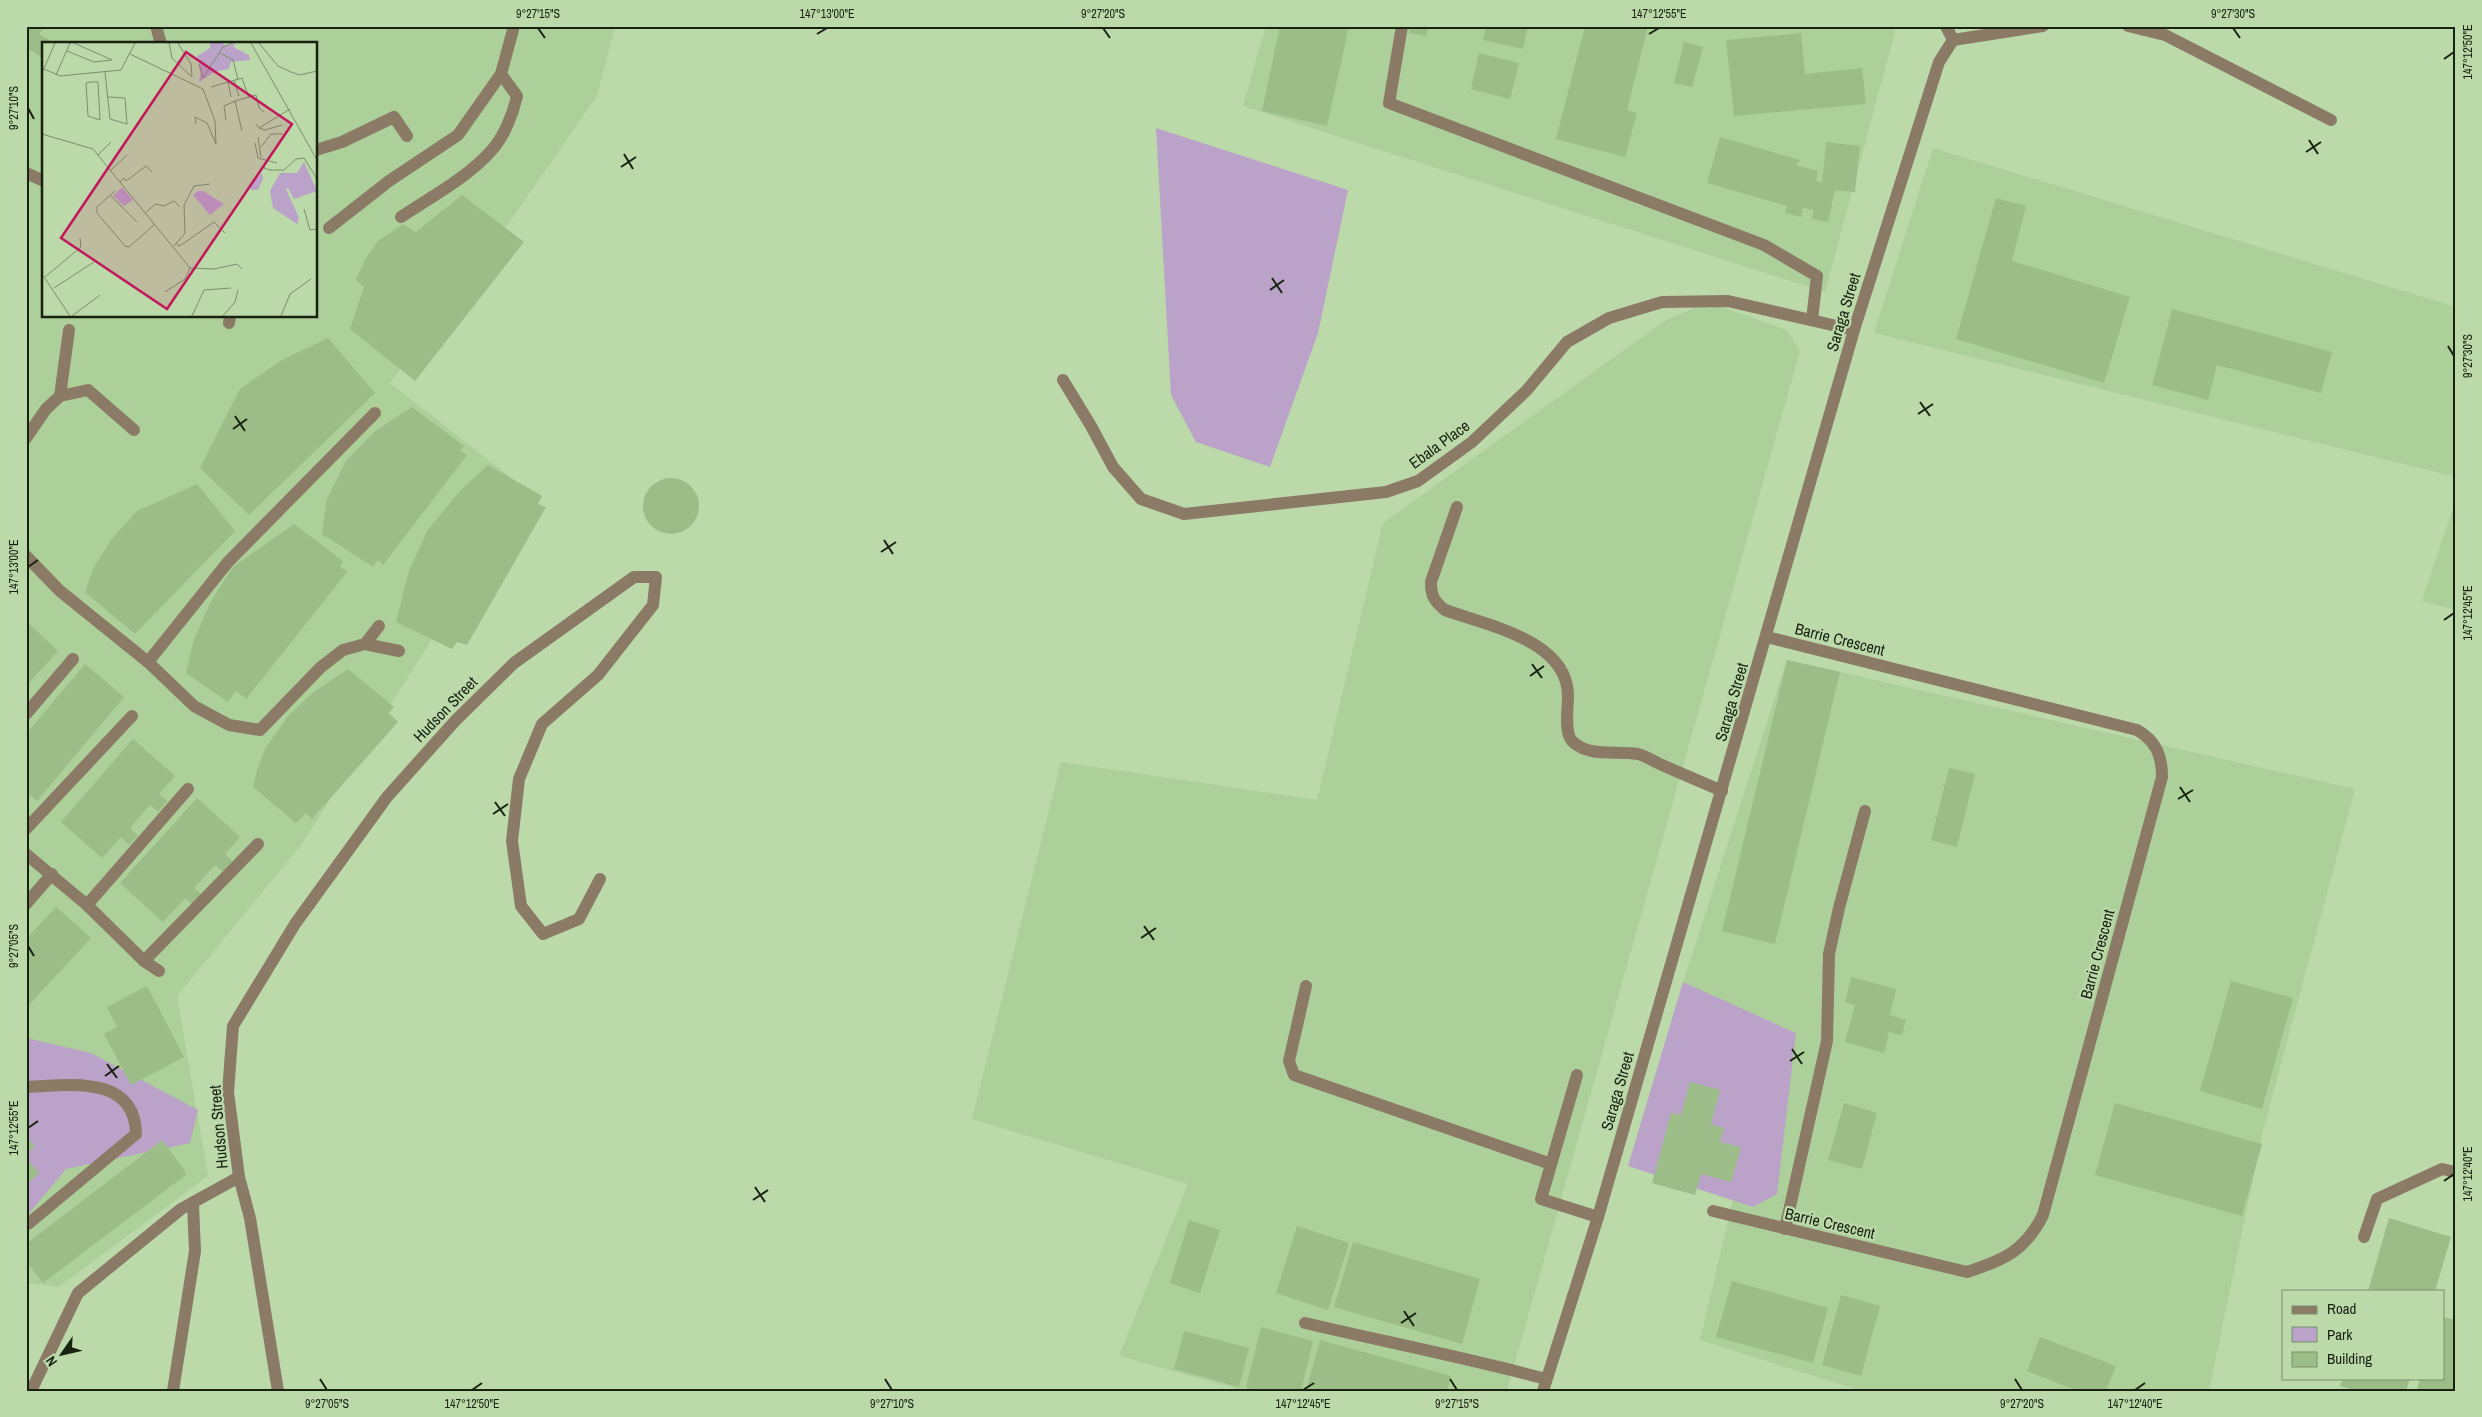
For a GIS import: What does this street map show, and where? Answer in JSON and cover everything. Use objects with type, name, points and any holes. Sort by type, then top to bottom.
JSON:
[{"type":"street","points":[[156,26],[160,42]]},
{"type":"street","points":[[329,228],[389,181],[458,135],[501,74],[514,26]]},
{"type":"street","points":[[1402,26],[1389,103],[1764,246],[1817,276],[1812,320]]},
{"type":"street","points":[[1946,26],[1953,40],[2043,26]]},
{"type":"street","points":[[2128,26],[2165,34],[2331,120]]},
{"type":"street","name":"Saraga Street","points":[[1545,1385],[1598,1217],[1767,637],[1854,330],[1939,62],[1953,40]]},
{"type":"street","points":[[401,217],[461,177],[492,151],[514,111],[517,96],[501,74]]},
{"type":"street","points":[[318,149],[342,142],[394,117],[407,136]]},
{"type":"street","points":[[26,173],[42,180]]},
{"type":"street","name":"Ebala Place","points":[[1063,380],[1118,474],[1141,499],[1184,514],[1386,492],[1418,481],[1472,442],[1527,390],[1567,342],[1609,318],[1662,302],[1728,301],[1854,330]]},
{"type":"street","points":[[60,396],[69,330]]},
{"type":"street","points":[[26,438],[46,410],[60,396],[88,390],[134,430]]},
{"type":"street","points":[[148,662],[228,562],[375,414]]},
{"type":"street","points":[[1456,507],[1431,582],[1431,594],[1439,605],[1445,610],[1509,631],[1551,657],[1565,681],[1568,691],[1568,734],[1578,746],[1600,752],[1641,756],[1722,791]]},
{"type":"street","points":[[26,556],[60,591],[148,662],[194,706],[229,725],[260,730],[321,667],[343,650],[365,644],[399,651]]},
{"type":"street","name":"Hudson Street","points":[[278,1391],[250,1218],[239,1177],[228,1092],[233,1026],[295,924],[387,797],[455,721],[514,663],[634,577],[656,577],[653,605],[598,675],[542,724],[519,779],[512,841],[521,906],[543,934],[579,919],[600,879]]},
{"type":"street","points":[[365,644],[379,626]]},
{"type":"street","name":"Barrie Crescent","points":[[1713,1211],[1967,1272],[1992,1264],[2011,1254],[2032,1235],[2043,1215],[2162,777],[2162,763],[2157,749],[2149,737],[2137,730],[1767,637]]},
{"type":"street","points":[[26,714],[73,659]]},
{"type":"street","points":[[26,829],[132,716]]},
{"type":"street","points":[[86,905],[188,789]]},
{"type":"street","points":[[1785,1229],[1827,1041],[1827,984],[1831,945],[1865,811]]},
{"type":"street","points":[[144,961],[258,844]]},
{"type":"street","points":[[26,854],[52,874],[144,961],[159,971]]},
{"type":"street","points":[[26,904],[52,874]]},
{"type":"street","points":[[1306,986],[1288,1061],[1294,1075],[1551,1164]]},
{"type":"street","points":[[1577,1074],[1541,1199],[1598,1217]]},
{"type":"street","points":[[26,1087],[86,1085],[103,1089],[129,1104],[136,1117],[136,1134],[28,1224]]},
{"type":"street","points":[[2364,1238],[2377,1199],[2442,1169],[2456,1172]]},
{"type":"street","points":[[31,1391],[78,1293],[181,1210],[239,1177]]},
{"type":"street","points":[[173,1391],[195,1251],[193,1204]]},
{"type":"street","points":[[1305,1323],[1416,1349],[1470,1358],[1545,1385]]},
{"type":"shaded area","points":[[26,26],[615,26],[597,96],[501,234],[390,383],[527,490],[301,845],[177,996],[208,1176],[59,1287],[26,1283]]},
{"type":"shaded area","points":[[1266,26],[1893,26],[1895,32],[1825,292],[1243,106]]},
{"type":"shaded area","points":[[1933,148],[2456,307],[2456,477],[1874,333]]},
{"type":"shaded area","points":[[1709,302],[1786,330],[1800,351],[1507,1391],[1245,1391],[1119,1356],[1188,1184],[972,1119],[1061,762],[1317,800],[1383,523],[1666,320]]},
{"type":"shaded area","points":[[2456,499],[2456,610],[2422,601]]},
{"type":"shaded area","points":[[1787,660],[2355,789],[2263,1131],[2209,1391],[1861,1391],[1700,1340],[1733,1200],[1753,1207],[1796,1033],[1683,983]]},
{"type":"green space","points":[[1156,128],[1348,190],[1318,333],[1270,467],[1196,442],[1171,395]]},
{"type":"green space","points":[[1683,982],[1796,1033],[1777,1194],[1753,1207],[1628,1166]]},
{"type":"green space","points":[[26,1038],[91,1053],[198,1110],[190,1143],[66,1169],[26,1217]]},
{"type":"building","points":[[26,26],[43,29],[39,34],[52,42],[42,42],[42,57],[28,49],[26,52]]},
{"type":"building","points":[[1280,26],[1349,26],[1327,126],[1262,111]]},
{"type":"building","points":[[1411,26],[1428,26],[1426,36],[1409,33]]},
{"type":"building","points":[[1486,26],[1528,26],[1523,49],[1483,40]]},
{"type":"building","points":[[1585,26],[1648,26],[1627,110],[1637,113],[1625,157],[1556,139]]},
{"type":"building","points":[[1801,33],[1805,74],[1862,68],[1866,104],[1734,116],[1726,40]]},
{"type":"building","points":[[1684,42],[1703,47],[1692,87],[1674,83]]},
{"type":"building","points":[[1479,53],[1519,63],[1510,99],[1471,89]]},
{"type":"building","points":[[1720,137],[1800,160],[1796,165],[1818,171],[1816,181],[1822,183],[1826,142],[1860,146],[1855,192],[1835,190],[1828,222],[1812,219],[1814,210],[1803,208],[1801,217],[1785,213],[1787,206],[1707,183]]},
{"type":"building","points":[[462,195],[524,242],[415,381],[350,329],[364,287],[356,280],[365,260],[378,241],[403,224],[416,232]]},
{"type":"building","points":[[1996,198],[2026,206],[2012,261],[2130,297],[2104,383],[1956,339]]},
{"type":"building","points":[[2172,309],[2332,352],[2321,393],[2217,365],[2208,400],[2152,385]]},
{"type":"building","points":[[328,338],[375,393],[249,515],[200,468],[240,389],[282,360]]},
{"type":"building","points":[[412,407],[464,446],[460,451],[467,455],[383,565],[378,560],[373,567],[322,534],[327,499],[346,461],[374,432]]},
{"type":"building","points":[[488,465],[542,496],[538,504],[546,507],[467,645],[457,642],[452,649],[396,622],[409,571],[427,531],[460,491]]},
{"type":"building","points":[[671,478],[682,480],[691,486],[697,495],[699,506],[697,517],[691,526],[682,532],[671,534],[660,532],[651,526],[645,517],[643,506],[645,495],[651,486],[660,480]]},
{"type":"building","points":[[197,484],[235,531],[135,634],[85,592],[93,569],[111,540],[137,511]]},
{"type":"building","points":[[294,524],[343,561],[340,567],[347,572],[246,699],[236,691],[228,702],[186,673],[194,639],[212,599],[233,567]]},
{"type":"building","points":[[26,621],[58,651],[26,686]]},
{"type":"building","points":[[1787,660],[1840,672],[1775,944],[1722,931]]},
{"type":"building","points":[[85,664],[124,697],[37,801],[26,792],[26,734]]},
{"type":"building","points":[[348,669],[394,707],[389,713],[398,722],[312,819],[306,813],[296,823],[253,787],[257,770],[266,747],[289,715],[311,694]]},
{"type":"building","points":[[133,739],[175,776],[159,794],[167,801],[158,812],[150,805],[130,828],[138,836],[129,845],[121,837],[102,858],[61,822]]},
{"type":"building","points":[[1949,768],[1975,774],[1957,847],[1931,840]]},
{"type":"building","points":[[197,798],[240,837],[225,854],[233,862],[223,872],[215,865],[194,888],[201,894],[193,905],[185,898],[163,922],[120,883]]},
{"type":"building","points":[[56,907],[91,938],[26,1008],[26,939]]},
{"type":"building","points":[[1851,977],[1896,989],[1890,1015],[1906,1020],[1902,1035],[1889,1032],[1884,1053],[1845,1042],[1855,1005],[1845,1002]]},
{"type":"building","points":[[2231,981],[2293,998],[2262,1109],[2200,1091]]},
{"type":"building","points":[[147,986],[184,1057],[131,1085],[104,1034],[117,1027],[107,1007]]},
{"type":"building","points":[[1690,1082],[1720,1090],[1711,1124],[1724,1128],[1720,1142],[1741,1147],[1731,1182],[1701,1174],[1695,1195],[1652,1183],[1671,1113],[1681,1115]]},
{"type":"building","points":[[1844,1103],[1877,1113],[1862,1169],[1828,1160]]},
{"type":"building","points":[[2115,1103],[2262,1144],[2242,1216],[2095,1175]]},
{"type":"building","points":[[26,1137],[35,1146],[26,1154]]},
{"type":"building","points":[[162,1140],[187,1174],[43,1283],[26,1261],[26,1244]]},
{"type":"building","points":[[26,1158],[39,1173],[26,1185]]},
{"type":"building","points":[[2389,1218],[2451,1237],[2435,1290],[2368,1290]]},
{"type":"building","points":[[1189,1220],[1220,1230],[1200,1293],[1170,1283]]},
{"type":"building","points":[[1297,1226],[1349,1243],[1328,1310],[1276,1293]]},
{"type":"building","points":[[1353,1242],[1480,1279],[1462,1344],[1334,1307]]},
{"type":"building","points":[[1732,1281],[1828,1308],[1813,1363],[1716,1337]]},
{"type":"building","points":[[1841,1295],[1880,1306],[1861,1376],[1822,1365]]},
{"type":"building","points":[[2444,1317],[2456,1320],[2456,1391],[2417,1391],[2420,1380],[2444,1380]]},
{"type":"building","points":[[1261,1327],[1313,1341],[1301,1391],[1258,1391],[1246,1388]]},
{"type":"building","points":[[1184,1331],[1249,1348],[1239,1387],[1174,1369]]},
{"type":"building","points":[[2040,1337],[2116,1366],[2106,1391],[2078,1391],[2027,1371]]},
{"type":"building","points":[[1320,1340],[1451,1376],[1447,1391],[1306,1391]]},
{"type":"building","points":[[2342,1380],[2409,1380],[2406,1391],[2357,1391],[2340,1386]]}]
